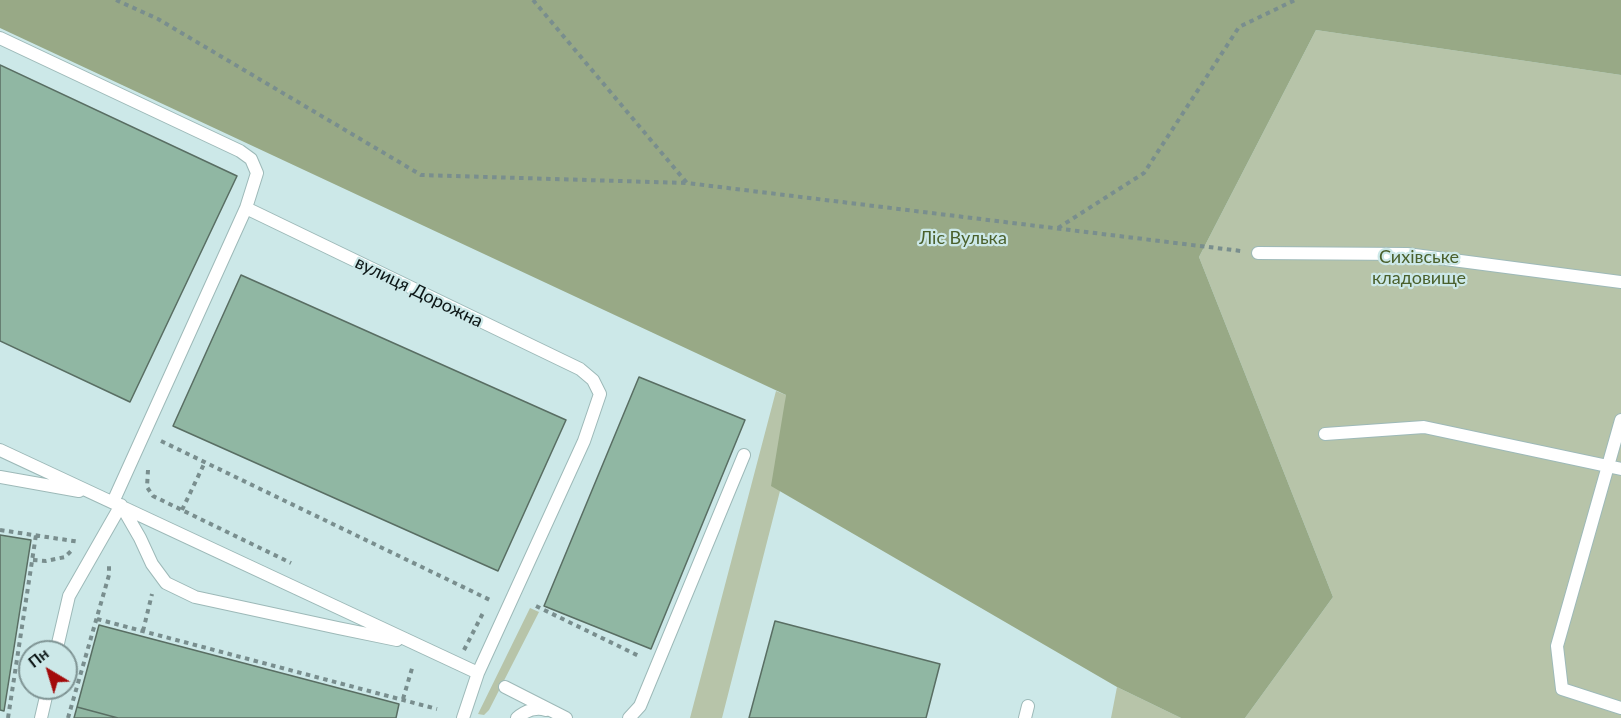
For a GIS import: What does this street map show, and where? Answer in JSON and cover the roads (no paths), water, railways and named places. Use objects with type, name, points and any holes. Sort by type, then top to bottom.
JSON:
[{"type":"lane","points":[[0,38],[240,151],[251,159],[257,173],[246,208],[117,504],[69,596],[59,640]]},
{"type":"lane","name":"вулиця Дорожна","points":[[246,208],[579,369],[593,380],[600,394],[584,441],[478,673],[463,718]]},
{"type":"lane","points":[[1258,253],[1407,254],[1621,282]]},
{"type":"lane","points":[[1621,420],[1557,646],[1562,689],[1621,708]]},
{"type":"lane","points":[[1325,434],[1424,427],[1621,469]]},
{"type":"lane","points":[[0,450],[478,673]]},
{"type":"lane","points":[[628,718],[640,706],[744,455]]},
{"type":"lane","points":[[0,477],[98,495]]},
{"type":"lane","points":[[117,504],[140,538],[152,564],[166,584],[195,597],[415,643]]},
{"type":"lane","points":[[505,687],[561,716]]},
{"type":"lane","points":[[41,718],[45,700]]},
{"type":"lane","points":[[517,718],[523,713],[540,708],[561,716]]},
{"type":"park label","name":"Ліс Вулька","points":[[963,238]]},
{"type":"park label","name":"Сихівське кладовище","points":[[1419,267]]}]
